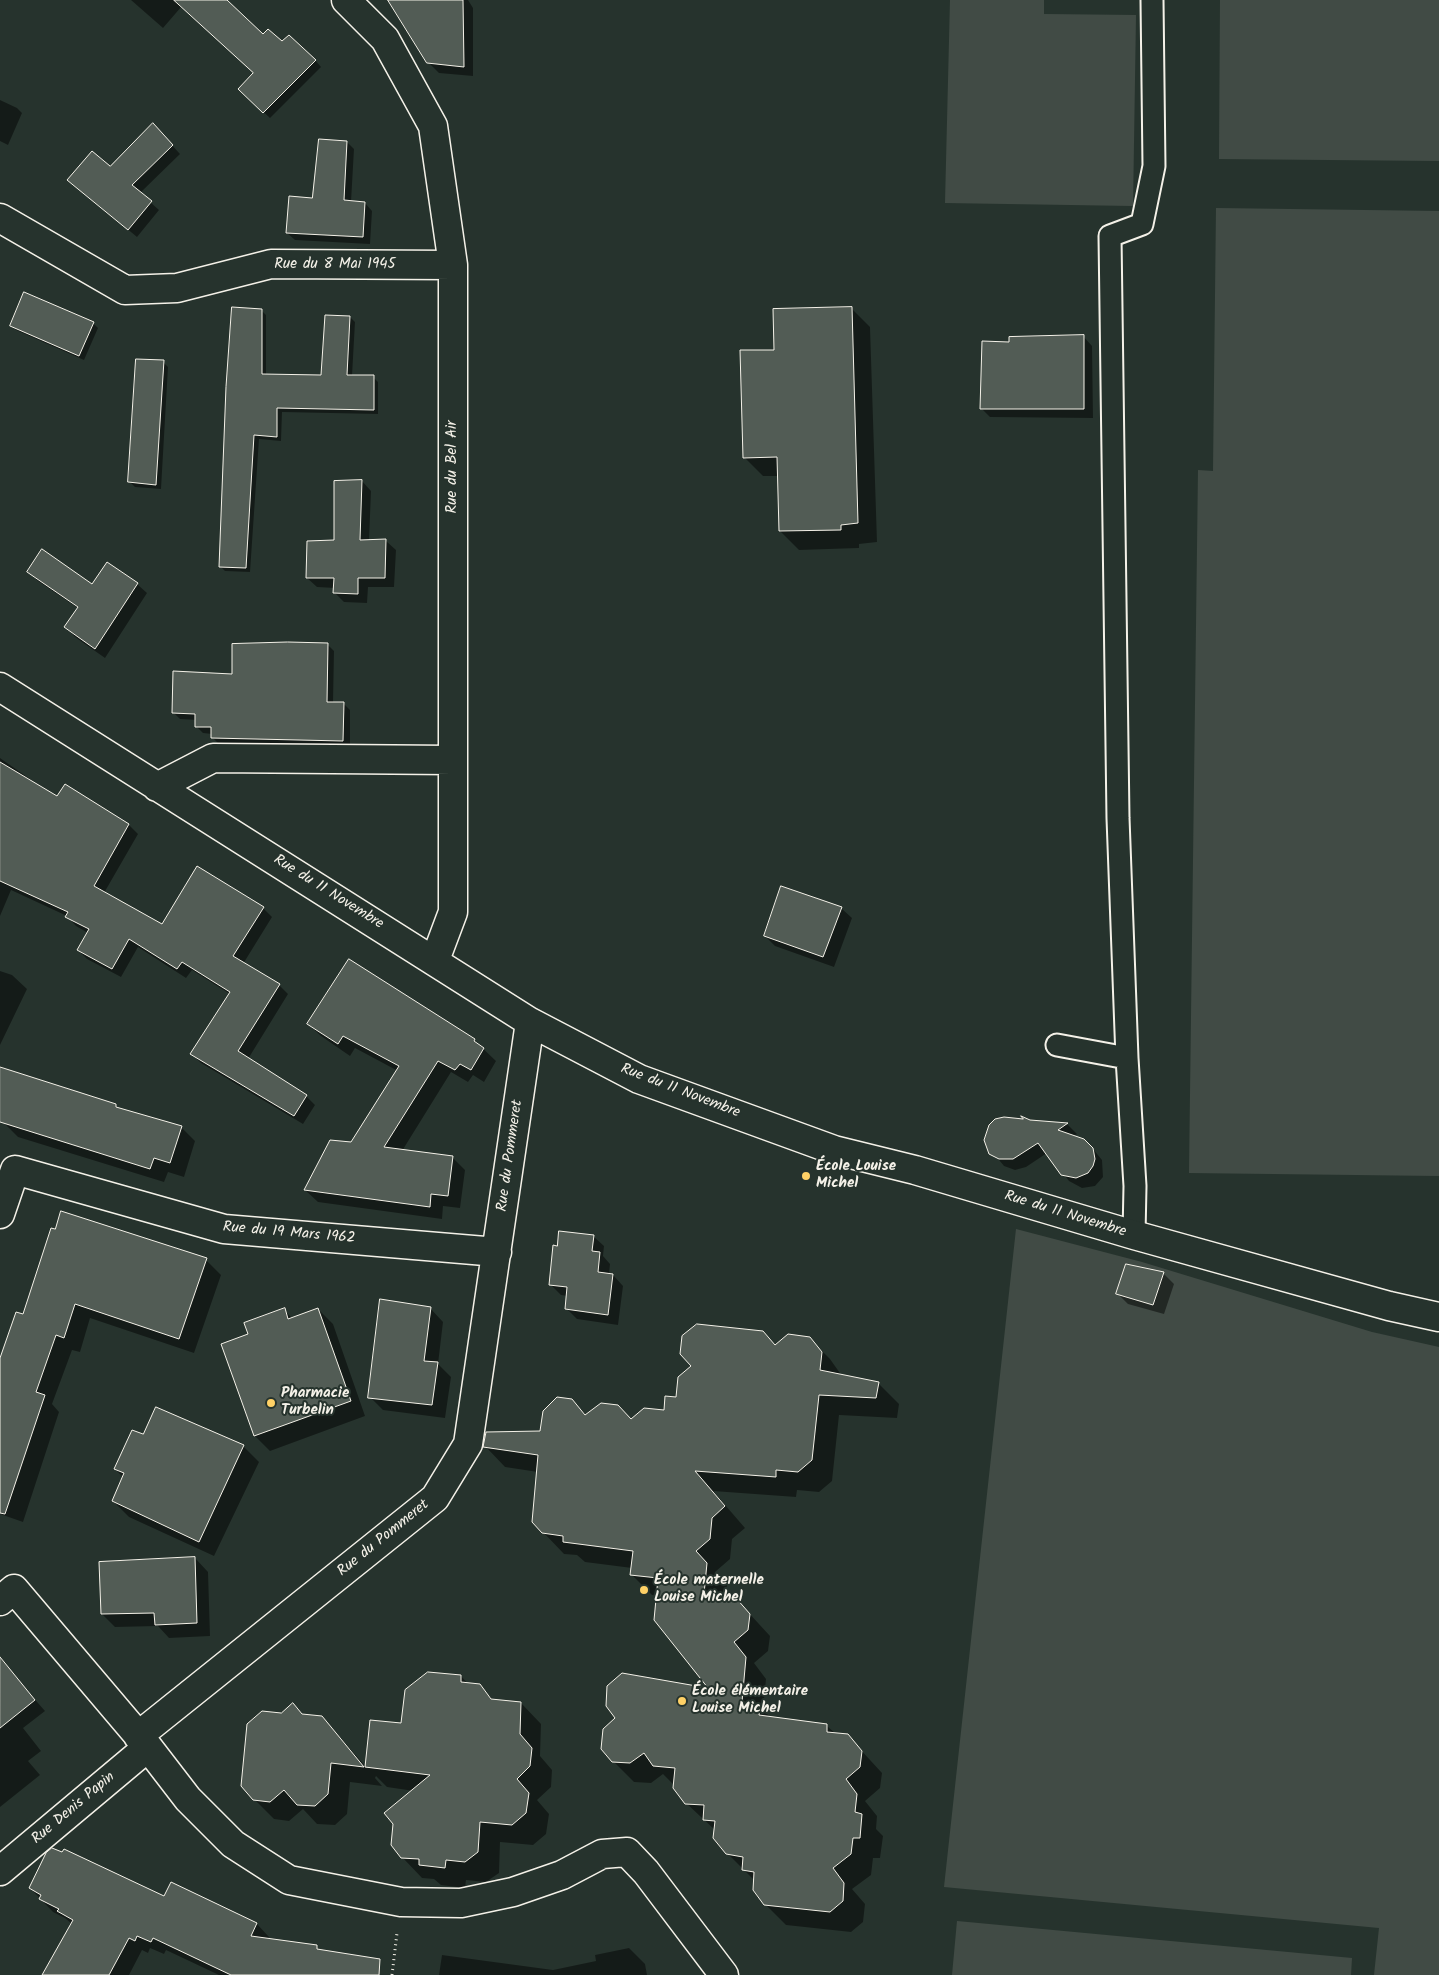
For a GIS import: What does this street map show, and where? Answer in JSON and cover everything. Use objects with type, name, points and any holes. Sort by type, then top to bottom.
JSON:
[{"type":"street","name":"Rue du Bel Air","points":[[346,0],[385,39],[433,126],[453,265],[453,912],[435,960]]},
{"type":"street","name":"Rue du 8 Mai 1945","points":[[0,218],[125,290],[177,288],[270,264],[453,265]]},
{"type":"street","name":"Rue du 11 Novembre","points":[[0,687],[435,960],[530,1022],[639,1079],[834,1150],[915,1170],[1134,1235],[1389,1306],[1439,1317]]},
{"type":"street","points":[[157,787],[213,758],[452,760]]},
{"type":"street","name":"Rue du Pommeret","points":[[143,1742],[435,1498],[468,1444],[530,1022]]},
{"type":"street","name":"Rue du 19 Mars 1962","points":[[0,1214],[15,1170],[224,1230],[497,1252]]},
{"type":"street","points":[[0,1601],[14,1589],[143,1742],[188,1799],[233,1844],[289,1880],[401,1902],[461,1903],[513,1892],[562,1875],[602,1854],[627,1852],[646,1872],[724,1975]]},
{"type":"street","name":"Rue Denis Papin","points":[[0,1872],[143,1742]]},
{"type":"lane","points":[[1134,1235],[1135,1186],[1127,1058],[1118,818],[1110,236],[1142,224],[1154,166],[1152,0]]},
{"type":"lane","points":[[1057,1045],[1127,1058]]},
{"type":"path","points":[[392,1975],[401,1902]]},
{"type":"shaded area","points":[[950,0],[1044,0],[1044,14],[1136,15],[1133,206],[945,203]]},
{"type":"shaded area","points":[[1220,0],[1439,0],[1439,161],[1219,159]]},
{"type":"shaded area","points":[[1216,208],[1439,211],[1439,1176],[1189,1173],[1198,470],[1213,471]]},
{"type":"shaded area","points":[[1016,1229],[1142,1262],[1372,1332],[1439,1347],[1439,1975],[1374,1975],[1379,1928],[944,1887]]},
{"type":"shaded area","points":[[957,1921],[1352,1958],[1351,1975],[952,1975]]},
{"type":"building","points":[[174,0],[227,0],[263,34],[268,29],[282,41],[289,35],[316,60],[263,113],[238,89],[253,73]]},
{"type":"building","points":[[388,0],[463,0],[464,67],[427,63]]},
{"type":"building","points":[[153,123],[173,145],[132,185],[152,201],[128,230],[67,180],[92,151],[110,166]]},
{"type":"building","points":[[319,139],[347,141],[344,200],[365,202],[363,237],[286,233],[289,196],[312,198]]},
{"type":"building","points":[[24,292],[94,322],[79,356],[10,326]]},
{"type":"building","points":[[232,307],[262,309],[262,374],[321,375],[325,315],[350,316],[347,375],[374,375],[374,410],[277,408],[277,437],[254,435],[246,568],[219,567],[226,387]]},
{"type":"building","points":[[852,307],[858,523],[841,525],[841,530],[779,531],[777,457],[743,458],[740,350],[774,350],[773,309]]},
{"type":"building","points":[[1084,335],[1084,409],[980,409],[982,341],[1009,342],[1009,337]]},
{"type":"building","points":[[136,359],[164,360],[156,485],[128,482]]},
{"type":"building","points":[[362,480],[360,540],[386,539],[385,578],[358,578],[358,594],[333,593],[334,578],[306,578],[307,541],[334,540],[334,481]]},
{"type":"building","points":[[42,549],[92,584],[107,562],[138,583],[95,649],[64,627],[78,607],[27,572]]},
{"type":"building","points":[[328,643],[327,702],[344,702],[343,741],[211,738],[211,727],[195,727],[195,714],[172,713],[173,671],[232,674],[232,644]]},
{"type":"building","points":[[0,762],[57,796],[65,784],[129,824],[94,886],[162,924],[197,866],[264,907],[233,956],[280,984],[238,1051],[307,1095],[294,1116],[190,1054],[230,992],[182,962],[177,969],[129,939],[112,969],[77,950],[89,929],[65,917],[68,912],[0,881]]},
{"type":"building","points":[[781,886],[842,907],[823,957],[764,936]]},
{"type":"building","points":[[349,959],[475,1039],[474,1041],[484,1048],[471,1070],[460,1064],[455,1070],[438,1061],[384,1147],[453,1156],[448,1196],[431,1194],[430,1207],[304,1190],[330,1140],[351,1142],[399,1066],[343,1036],[338,1044],[307,1024]]},
{"type":"building","points":[[0,1067],[116,1104],[116,1107],[182,1126],[170,1163],[154,1158],[150,1169],[0,1122]]},
{"type":"building","points":[[1021,1116],[1030,1120],[1068,1123],[1058,1130],[1084,1139],[1093,1148],[1095,1159],[1088,1173],[1076,1178],[1061,1175],[1038,1143],[1013,1159],[999,1159],[989,1154],[984,1140],[989,1125],[995,1119],[1004,1117],[1023,1119]]},
{"type":"building","points":[[61,1211],[207,1258],[179,1339],[75,1304],[64,1338],[56,1335],[36,1392],[45,1395],[5,1514],[0,1513],[0,1358],[16,1312],[23,1314],[51,1228],[55,1229]]},
{"type":"building","points":[[559,1231],[594,1235],[592,1251],[600,1252],[598,1272],[613,1274],[608,1315],[565,1309],[567,1287],[549,1285],[553,1245],[557,1246]]},
{"type":"building","points":[[1126,1264],[1164,1272],[1153,1305],[1116,1294]]},
{"type":"building","points":[[380,1299],[431,1307],[424,1361],[438,1362],[432,1405],[368,1398]]},
{"type":"building","points":[[285,1308],[288,1319],[318,1308],[351,1401],[254,1436],[221,1344],[248,1334],[244,1323]]},
{"type":"building","points":[[697,1324],[763,1331],[775,1345],[788,1334],[810,1337],[822,1352],[820,1370],[879,1382],[876,1398],[819,1395],[812,1460],[798,1472],[776,1470],[776,1477],[695,1471],[725,1506],[712,1518],[710,1539],[696,1551],[707,1563],[704,1594],[736,1598],[750,1614],[748,1630],[734,1642],[746,1657],[742,1702],[760,1705],[759,1715],[827,1724],[827,1732],[848,1734],[862,1751],[860,1767],[846,1779],[857,1794],[855,1812],[862,1814],[860,1838],[853,1838],[851,1854],[833,1868],[844,1883],[843,1901],[830,1912],[764,1905],[753,1890],[754,1872],[742,1870],[743,1857],[726,1854],[713,1838],[715,1821],[703,1820],[704,1805],[685,1804],[673,1788],[675,1768],[653,1766],[644,1753],[630,1763],[612,1762],[601,1749],[603,1729],[615,1718],[606,1706],[607,1686],[622,1673],[708,1688],[654,1620],[658,1578],[630,1575],[633,1551],[563,1542],[563,1536],[542,1533],[532,1522],[538,1455],[483,1447],[486,1432],[540,1431],[543,1411],[557,1397],[572,1399],[585,1415],[601,1403],[618,1405],[631,1419],[644,1408],[664,1410],[665,1396],[676,1397],[678,1377],[691,1366],[680,1354],[682,1336]]},
{"type":"building","points":[[156,1407],[244,1445],[199,1542],[112,1501],[124,1473],[114,1469],[132,1430],[143,1434]]},
{"type":"building","points":[[195,1557],[197,1623],[155,1625],[154,1613],[101,1614],[99,1562]]},
{"type":"building","points":[[0,1657],[35,1700],[0,1728]]},
{"type":"building","points":[[428,1672],[461,1675],[461,1682],[480,1684],[491,1699],[521,1702],[520,1734],[532,1748],[530,1766],[517,1779],[529,1793],[526,1813],[512,1825],[480,1822],[478,1852],[465,1862],[446,1860],[445,1868],[419,1865],[419,1859],[401,1858],[391,1845],[393,1824],[384,1813],[430,1775],[365,1767],[370,1720],[401,1723],[405,1690]]},
{"type":"building","points":[[293,1703],[302,1714],[322,1716],[364,1767],[331,1763],[328,1794],[315,1806],[297,1805],[284,1790],[270,1802],[253,1800],[241,1786],[247,1724],[262,1711],[281,1713]]},
{"type":"building","points":[[52,1848],[62,1852],[64,1849],[164,1896],[171,1882],[257,1923],[251,1936],[317,1945],[317,1949],[380,1959],[379,1975],[231,1975],[153,1938],[151,1942],[137,1936],[135,1941],[129,1938],[109,1975],[42,1975],[73,1920],[57,1911],[59,1909],[39,1899],[41,1895],[29,1888],[46,1853]]},
{"type":"place","name":"École Louise Michel","points":[[806,1176]]},
{"type":"place","name":"Pharmacie Turbelin","points":[[271,1403]]},
{"type":"place","name":"École maternelle Louise Michel","points":[[644,1590]]},
{"type":"place","name":"École élémentaire Louise Michel","points":[[682,1701]]}]
